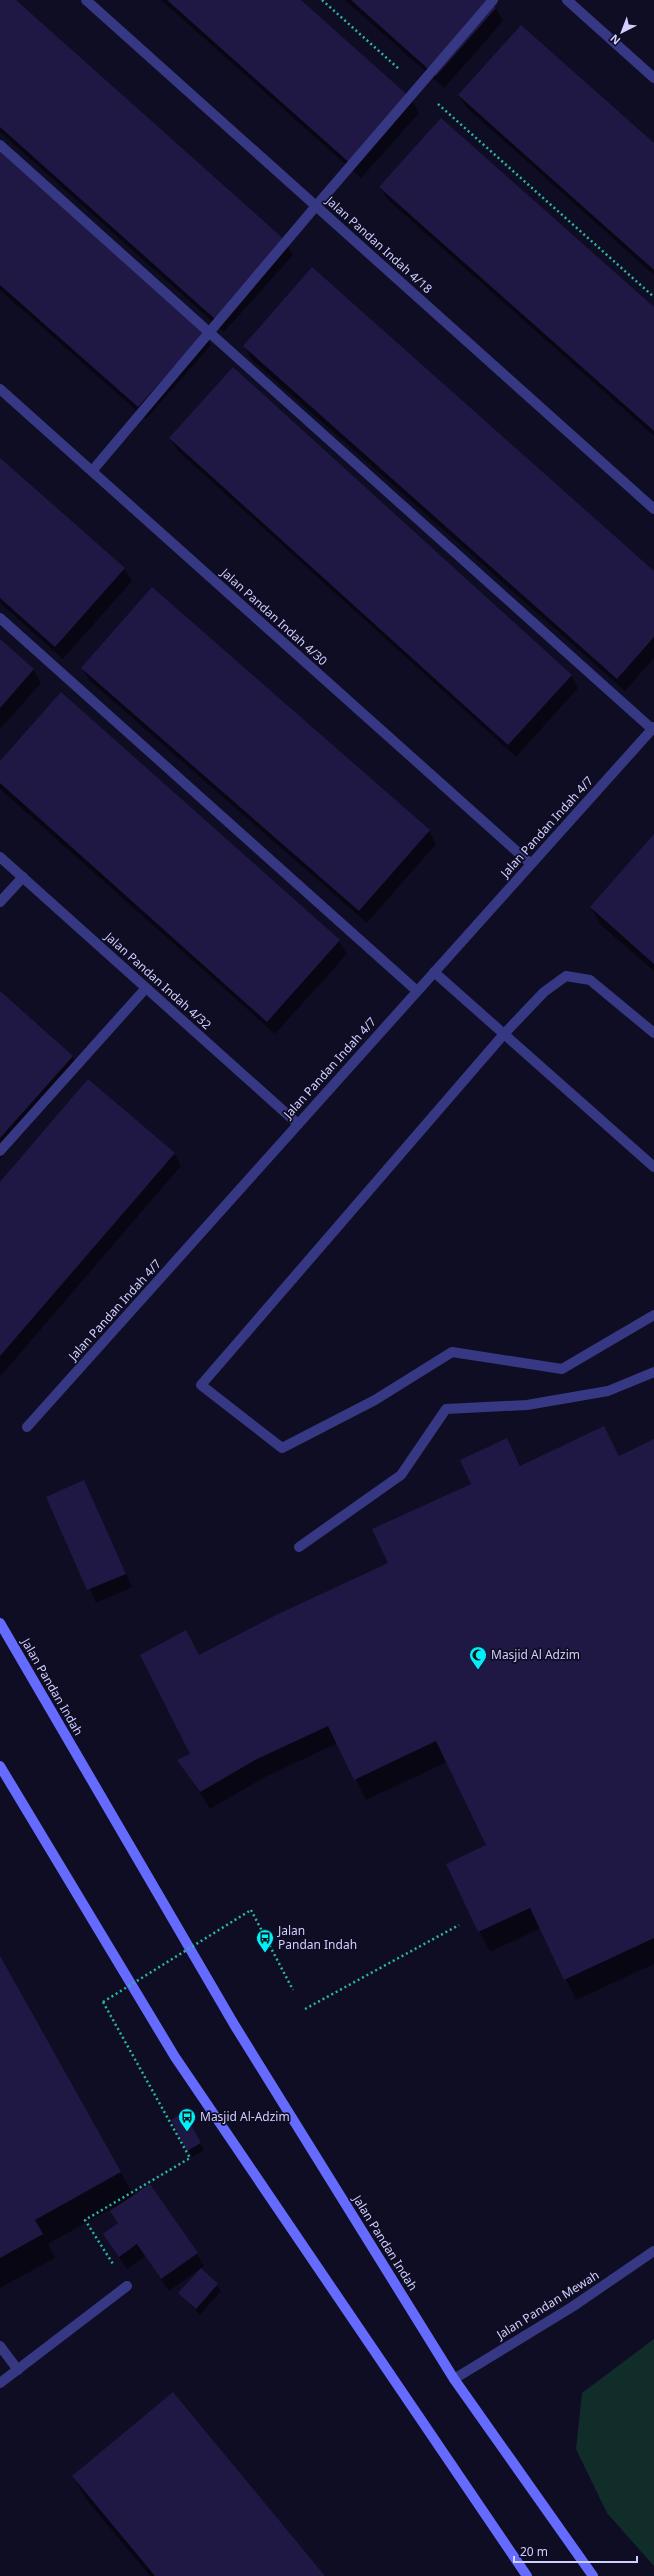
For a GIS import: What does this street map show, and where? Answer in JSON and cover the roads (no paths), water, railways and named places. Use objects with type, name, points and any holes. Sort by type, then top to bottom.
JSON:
[{"type":"main road","name":"Jalan Pandan Indah","points":[[0,1623],[235,2026],[454,2379],[593,2576]]},
{"type":"main road","points":[[0,1766],[175,2057],[527,2576]]},
{"type":"street","name":"Jalan Pandan Indah 4/18","points":[[86,0],[654,509]]},
{"type":"street","points":[[92,471],[418,86],[493,0]]},
{"type":"street","points":[[567,0],[654,78]]},
{"type":"street","points":[[0,145],[653,728]]},
{"type":"street","name":"Jalan Pandan Indah 4/30","points":[[0,389],[531,864]]},
{"type":"street","points":[[0,618],[417,991]]},
{"type":"street","name":"Jalan Pandan Indah 4/7","points":[[27,1428],[653,728]]},
{"type":"street","name":"Jalan Pandan Indah 4/32","points":[[0,857],[298,1124]]},
{"type":"street","points":[[0,902],[22,877]]},
{"type":"street","points":[[434,972],[654,1167]]},
{"type":"street","points":[[654,1033],[590,980],[566,976],[544,992],[504,1034],[201,1385],[282,1448],[375,1400],[452,1352],[562,1369],[654,1315]]},
{"type":"street","points":[[0,1151],[146,988]]},
{"type":"street","points":[[300,1547],[402,1475],[446,1409],[527,1404],[608,1391],[654,1372]]},
{"type":"street","name":"Jalan Pandan Mewah","points":[[454,2379],[572,2307],[654,2251]]},
{"type":"street","points":[[0,2383],[127,2286]]},
{"type":"street","points":[[0,2346],[18,2370]]},
{"type":"place","name":"Masjid Al Adzim","points":[[478,1670]]},
{"type":"place","name":"Jalan Pandan Indah","points":[[265,1953]]},
{"type":"place","name":"Masjid Al-Adzim","points":[[187,2132]]}]
